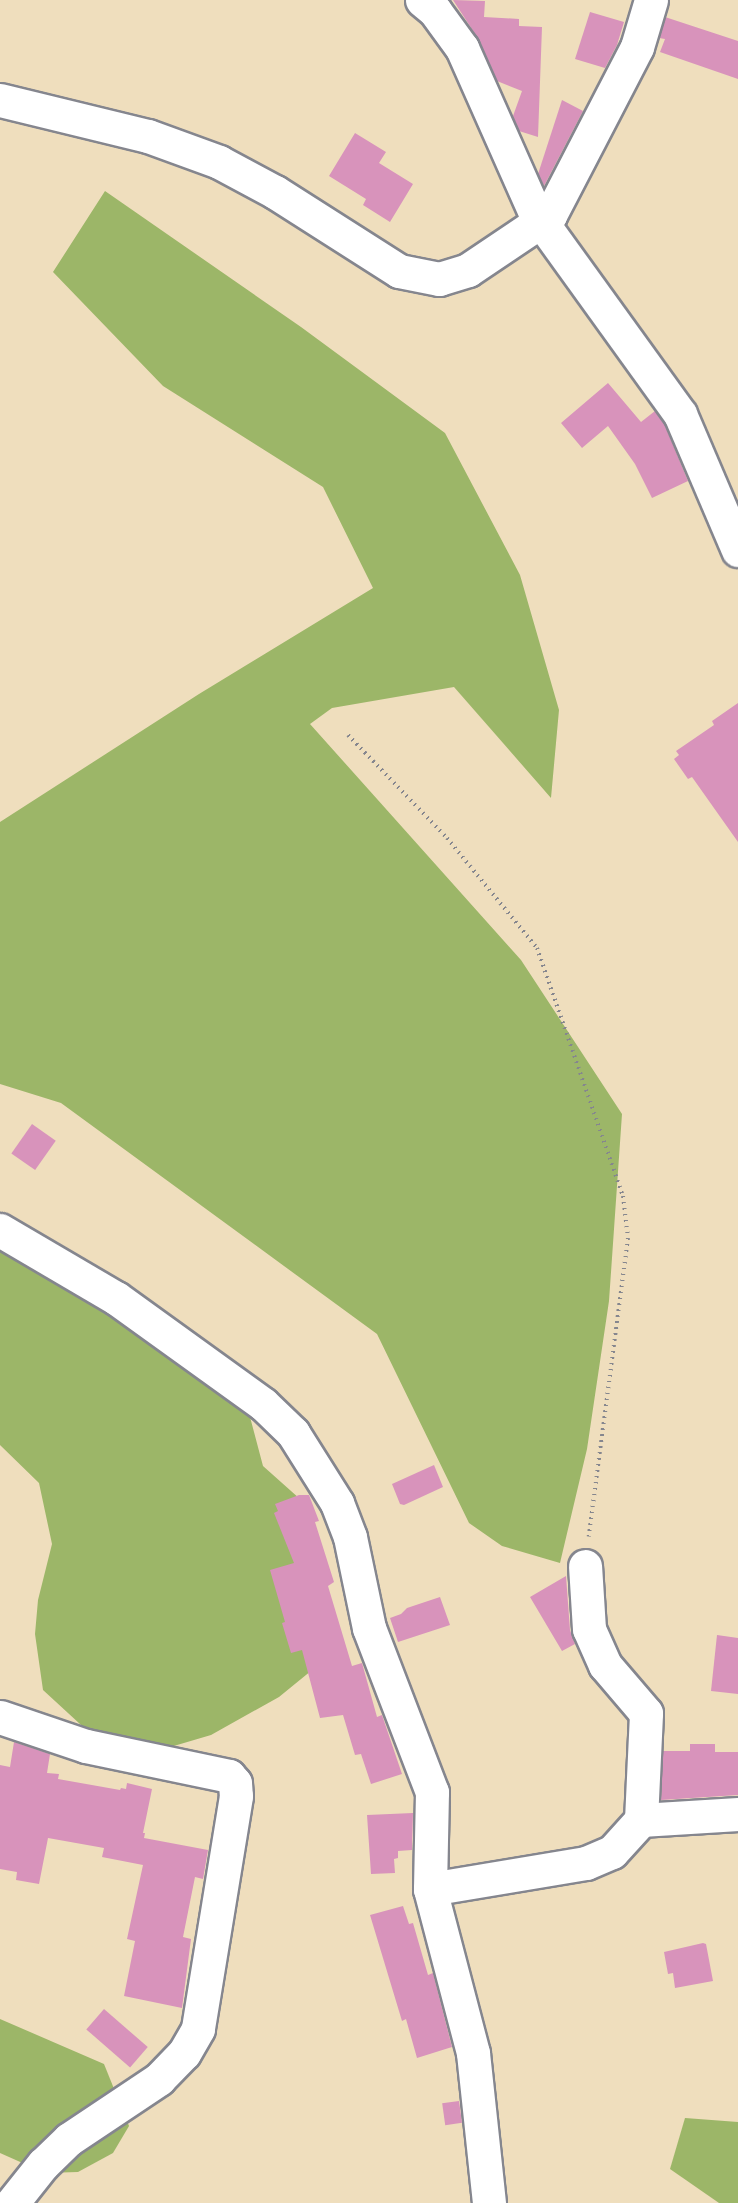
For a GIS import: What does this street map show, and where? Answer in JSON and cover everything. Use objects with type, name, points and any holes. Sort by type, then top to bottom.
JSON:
[{"type":"street","points":[[422,0],[435,11],[462,48],[535,213],[680,414],[738,550]]},
{"type":"street","points":[[0,100],[148,136],[219,162],[275,192],[399,271],[439,279],[468,270],[542,223],[550,215],[637,47],[651,0]]},
{"type":"street","points":[[0,1230],[116,1298],[263,1404],[293,1433],[337,1503],[350,1537],[369,1628],[432,1792],[430,1889],[472,2053],[489,2203]]},
{"type":"street","points":[[430,1889],[586,1863],[612,1852],[641,1820],[646,1713],[604,1665],[589,1629],[585,1566]]},
{"type":"street","points":[[0,1717],[86,1746],[228,1776],[235,1783],[236,1796],[198,2028],[184,2052],[159,2079],[69,2139],[43,2164],[12,2203]]},
{"type":"street","points":[[641,1820],[738,1814]]},
{"type":"path","points":[[348,735],[447,838],[537,948],[623,1196],[628,1238],[585,1566]]},
{"type":"green space","points":[[105,191],[301,327],[445,433],[520,575],[559,710],[551,798],[454,687],[332,708],[310,724],[521,960],[622,1114],[609,1301],[587,1449],[560,1563],[502,1546],[469,1523],[377,1334],[61,1103],[0,1084],[0,822],[199,694],[373,588],[323,487],[163,386],[53,272]]},
{"type":"green space","points":[[0,1233],[192,1357],[250,1417],[263,1466],[300,1499],[317,1666],[279,1697],[211,1735],[150,1753],[93,1736],[43,1690],[35,1634],[38,1600],[52,1544],[39,1483],[0,1445]]},
{"type":"green space","points":[[0,2019],[104,2064],[129,2126],[113,2153],[78,2172],[45,2173],[0,2153]]},
{"type":"green space","points":[[685,2118],[738,2122],[738,2203],[719,2203],[670,2169]]},
{"type":"building","points":[[453,0],[485,1],[484,17],[519,19],[519,26],[542,27],[538,137],[519,131],[513,116],[522,91],[497,81],[479,40]]},
{"type":"building","points":[[590,12],[624,22],[617,45],[605,68],[575,59]]},
{"type":"building","points":[[665,17],[738,41],[738,79],[660,52],[665,39],[659,38]]},
{"type":"building","points":[[562,100],[583,111],[544,186],[538,174]]},
{"type":"building","points":[[355,133],[386,152],[379,163],[413,184],[390,222],[363,205],[366,199],[329,176]]},
{"type":"building","points":[[608,383],[641,422],[655,411],[664,423],[688,481],[652,498],[635,464],[608,426],[582,448],[561,423]]},
{"type":"building","points":[[738,703],[738,842],[692,777],[688,779],[674,759],[679,755],[676,751],[714,725],[712,721]]},
{"type":"building","points":[[32,1124],[56,1141],[35,1170],[11,1153]]},
{"type":"building","points":[[434,1465],[443,1487],[404,1505],[400,1504],[392,1484]]},
{"type":"building","points":[[299,1495],[309,1495],[319,1521],[315,1522],[334,1582],[328,1586],[352,1666],[362,1663],[377,1717],[382,1715],[402,1774],[371,1784],[361,1754],[355,1755],[343,1715],[320,1718],[302,1650],[291,1653],[282,1623],[285,1622],[270,1570],[294,1563],[274,1513],[278,1511],[275,1504]]},
{"type":"building","points":[[566,1576],[570,1630],[575,1644],[562,1651],[530,1597]]},
{"type":"building","points":[[440,1597],[450,1625],[398,1642],[390,1618],[401,1614],[407,1608]]},
{"type":"building","points":[[717,1635],[738,1638],[738,1694],[711,1691]]},
{"type":"building","points":[[14,1742],[50,1754],[47,1773],[59,1774],[58,1779],[120,1790],[121,1788],[126,1789],[127,1783],[152,1789],[144,1838],[208,1850],[203,1879],[195,1877],[183,1937],[191,1939],[182,2008],[124,1996],[135,1941],[127,1939],[143,1865],[102,1857],[104,1848],[48,1838],[39,1884],[16,1880],[17,1872],[0,1869],[0,1765],[10,1767]]},
{"type":"building","points":[[690,1744],[715,1744],[715,1752],[738,1752],[738,1795],[661,1800],[663,1751],[690,1751]]},
{"type":"building","points":[[413,1813],[412,1850],[398,1851],[398,1858],[394,1859],[395,1873],[371,1874],[367,1815]]},
{"type":"building","points":[[403,1906],[409,1924],[413,1923],[428,1975],[433,1973],[452,2047],[417,2058],[406,2019],[402,2021],[370,1915]]},
{"type":"building","points":[[706,1944],[713,1981],[675,1988],[673,1973],[668,1974],[664,1952]]},
{"type":"building","points":[[104,2009],[148,2047],[130,2067],[86,2029]]},
{"type":"building","points":[[459,2101],[462,2123],[445,2125],[442,2103]]}]
